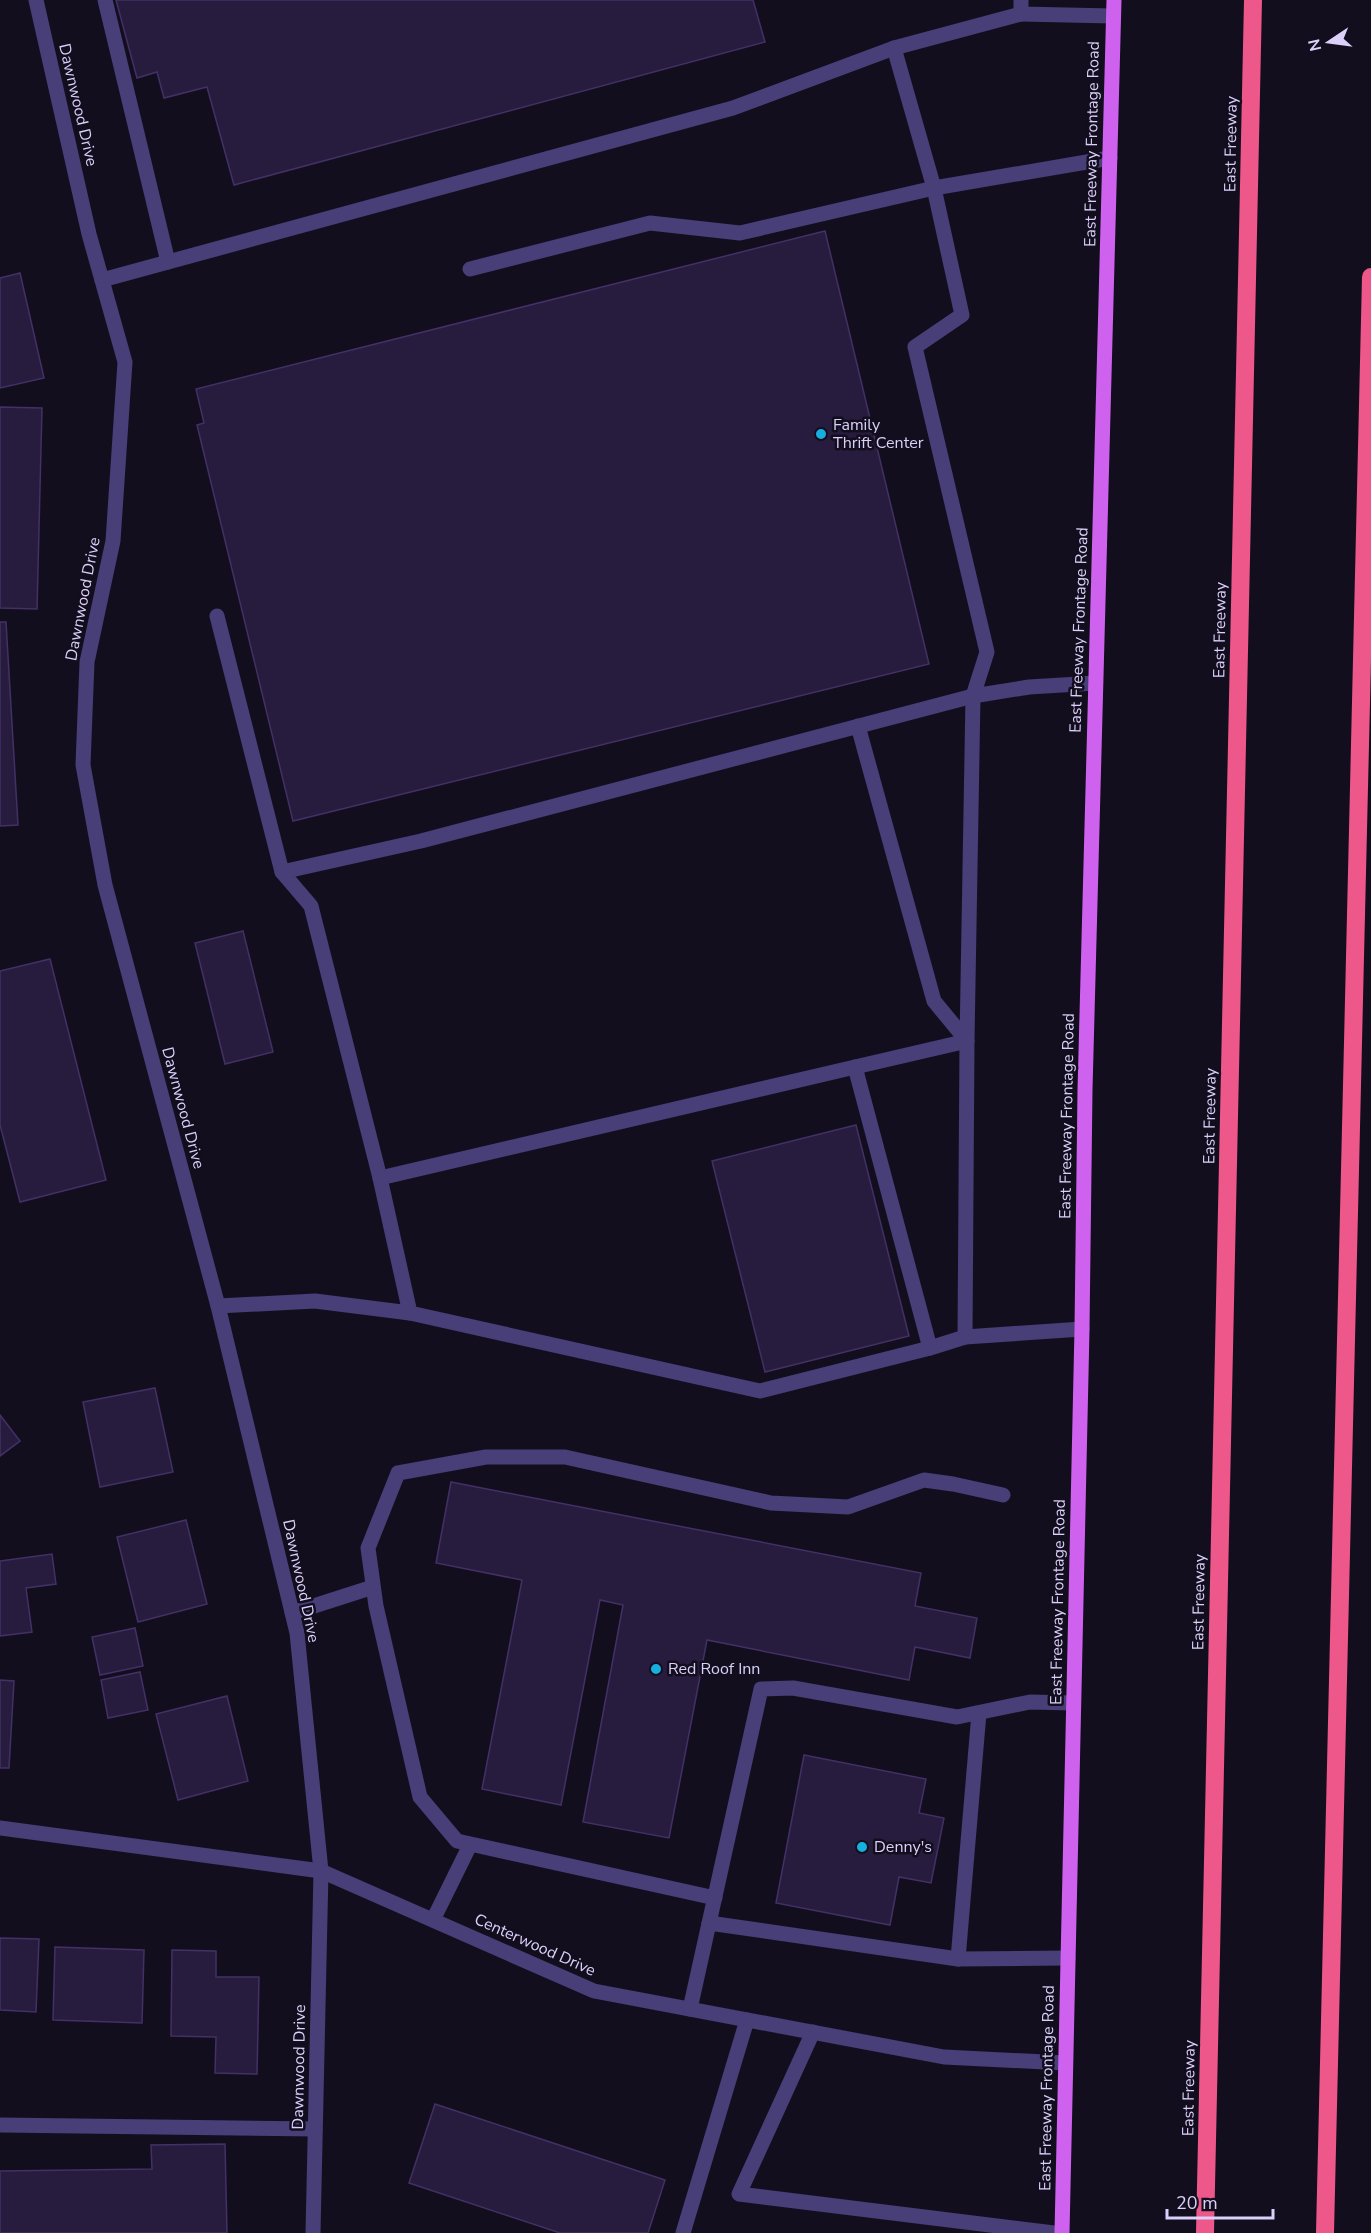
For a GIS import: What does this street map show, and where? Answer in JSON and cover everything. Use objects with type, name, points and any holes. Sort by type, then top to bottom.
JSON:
[{"type":"highway","name":"East Freeway","points":[[1205,2233],[1253,0]]},
{"type":"highway","points":[[1325,2233],[1371,278]]},
{"type":"main road","name":"East Freeway Frontage Road","points":[[1062,2233],[1083,1329],[1085,1090],[1114,0]]},
{"type":"street","name":"Dawnwood Drive","points":[[36,0],[89,234],[125,362],[113,541],[87,662],[83,765],[105,885],[218,1306],[297,1633],[321,1871],[313,2233]]},
{"type":"street","points":[[105,0],[168,262]]},
{"type":"street","points":[[102,280],[733,108],[894,48],[1021,7],[1113,16]]},
{"type":"street","points":[[894,48],[934,188],[962,315],[915,347],[987,652],[973,696],[964,1337]]},
{"type":"street","points":[[470,269],[650,223],[740,233],[934,188],[1110,158]]},
{"type":"street","points":[[217,616],[282,872],[311,906],[380,1178],[410,1313]]},
{"type":"street","points":[[282,872],[421,841],[973,696],[1029,687],[1095,683]]},
{"type":"street","points":[[858,726],[934,1001],[967,1041]]},
{"type":"street","points":[[380,1178],[967,1041]]},
{"type":"street","points":[[855,1067],[930,1348]]},
{"type":"street","points":[[218,1306],[315,1301],[410,1313],[760,1391],[930,1348],[964,1337],[1083,1329]]},
{"type":"street","points":[[715,1898],[457,1841],[420,1797],[376,1606],[368,1548],[398,1473],[486,1457],[565,1456],[771,1503],[848,1507],[924,1480],[1004,1495]]},
{"type":"street","points":[[292,1613],[373,1587]]},
{"type":"street","points":[[690,2009],[761,1689],[793,1688],[957,1717],[1030,1702],[1073,1703]]},
{"type":"street","points":[[958,1959],[979,1713]]},
{"type":"street","name":"Centerwood Drive","points":[[0,1828],[321,1871],[594,1991],[944,2057],[1065,2063]]},
{"type":"street","points":[[433,1920],[470,1845]]},
{"type":"street","points":[[709,1923],[958,1959],[1068,1958]]},
{"type":"street","points":[[683,2233],[747,2020]]},
{"type":"street","points":[[813,2032],[739,2194],[1054,2233]]},
{"type":"street","points":[[0,2125],[315,2129]]},
{"type":"building","points":[[116,0],[753,0],[765,42],[234,185],[207,87],[164,98],[157,72],[137,78]]},
{"type":"building","points":[[825,231],[929,664],[293,821],[197,425],[204,423],[196,389]]},
{"type":"building","points":[[20,273],[44,378],[0,388],[0,278]]},
{"type":"building","points":[[0,407],[42,408],[37,609],[0,608]]},
{"type":"building","points":[[0,622],[6,622],[18,825],[0,826]]},
{"type":"building","points":[[243,931],[273,1052],[225,1064],[195,943]]},
{"type":"building","points":[[50,959],[106,1180],[20,1202],[0,1125],[0,971]]},
{"type":"building","points":[[856,1125],[909,1336],[765,1372],[712,1161]]},
{"type":"building","points":[[155,1388],[173,1472],[100,1487],[83,1402]]},
{"type":"building","points":[[0,1415],[20,1441],[0,1456]]},
{"type":"building","name":"Red Roof Inn","points":[[451,1482],[921,1573],[915,1606],[977,1618],[970,1658],[915,1647],[909,1680],[707,1640],[669,1838],[583,1822],[623,1605],[600,1600],[561,1805],[482,1789],[522,1580],[436,1563]]},
{"type":"building","points":[[186,1520],[207,1604],[138,1622],[117,1537]]},
{"type":"building","points":[[52,1554],[56,1584],[26,1588],[32,1632],[0,1636],[0,1561]]},
{"type":"building","points":[[135,1628],[143,1666],[100,1675],[92,1637]]},
{"type":"building","points":[[140,1672],[148,1710],[108,1718],[101,1680]]},
{"type":"building","points":[[0,1680],[14,1681],[9,1768],[0,1768]]},
{"type":"building","points":[[227,1696],[248,1781],[178,1800],[156,1714]]},
{"type":"building","name":"Denny's","points":[[804,1755],[926,1779],[919,1813],[944,1818],[931,1883],[899,1877],[890,1925],[776,1903]]},
{"type":"building","points":[[0,1938],[39,1939],[36,2012],[0,2010]]},
{"type":"building","points":[[55,1947],[144,1950],[142,2023],[53,2020]]},
{"type":"building","points":[[172,1950],[216,1951],[216,1977],[259,1977],[257,2074],[215,2073],[216,2037],[171,2036]]},
{"type":"building","points":[[435,2104],[665,2180],[648,2233],[560,2233],[409,2183]]},
{"type":"building","points":[[225,2144],[227,2233],[0,2233],[0,2171],[152,2169],[151,2145]]},
{"type":"place","name":"Family Thrift Center","points":[[821,434]]},
{"type":"place","name":"Red Roof Inn","points":[[656,1669]]},
{"type":"place","name":"Denny's","points":[[862,1847]]}]
